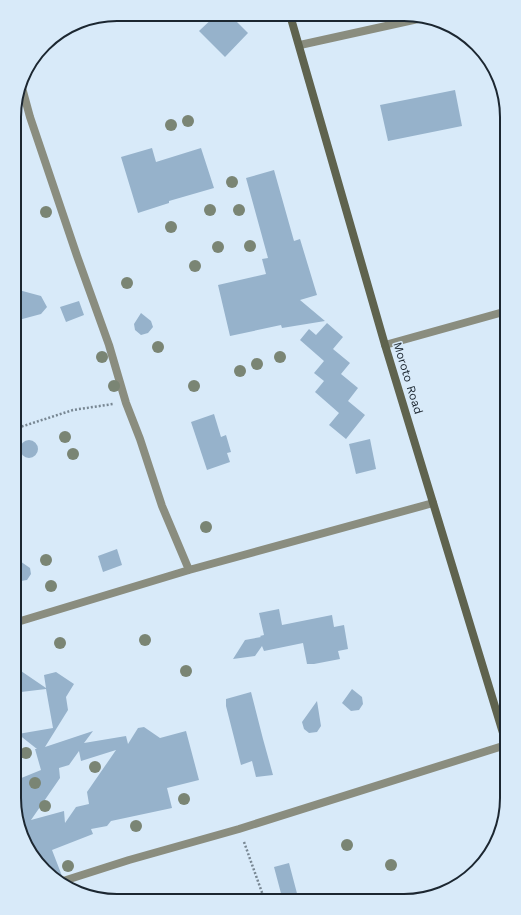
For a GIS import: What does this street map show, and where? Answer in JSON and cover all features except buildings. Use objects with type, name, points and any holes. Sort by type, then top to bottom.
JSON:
[{"type":"main road","name":"Moroto Road","points":[[292,21],[385,345],[500,723]]},
{"type":"street","points":[[300,45],[409,21]]},
{"type":"street","points":[[24,94],[32,124],[74,248],[109,345],[126,403],[140,439],[162,506],[189,570]]},
{"type":"street","points":[[385,345],[500,313]]},
{"type":"street","points":[[21,621],[189,570],[433,503]]},
{"type":"street","points":[[67,880],[129,860],[239,829],[500,748]]},
{"type":"path","points":[[21,426],[73,410],[126,403]]},
{"type":"path","points":[[239,829],[262,894]]}]
